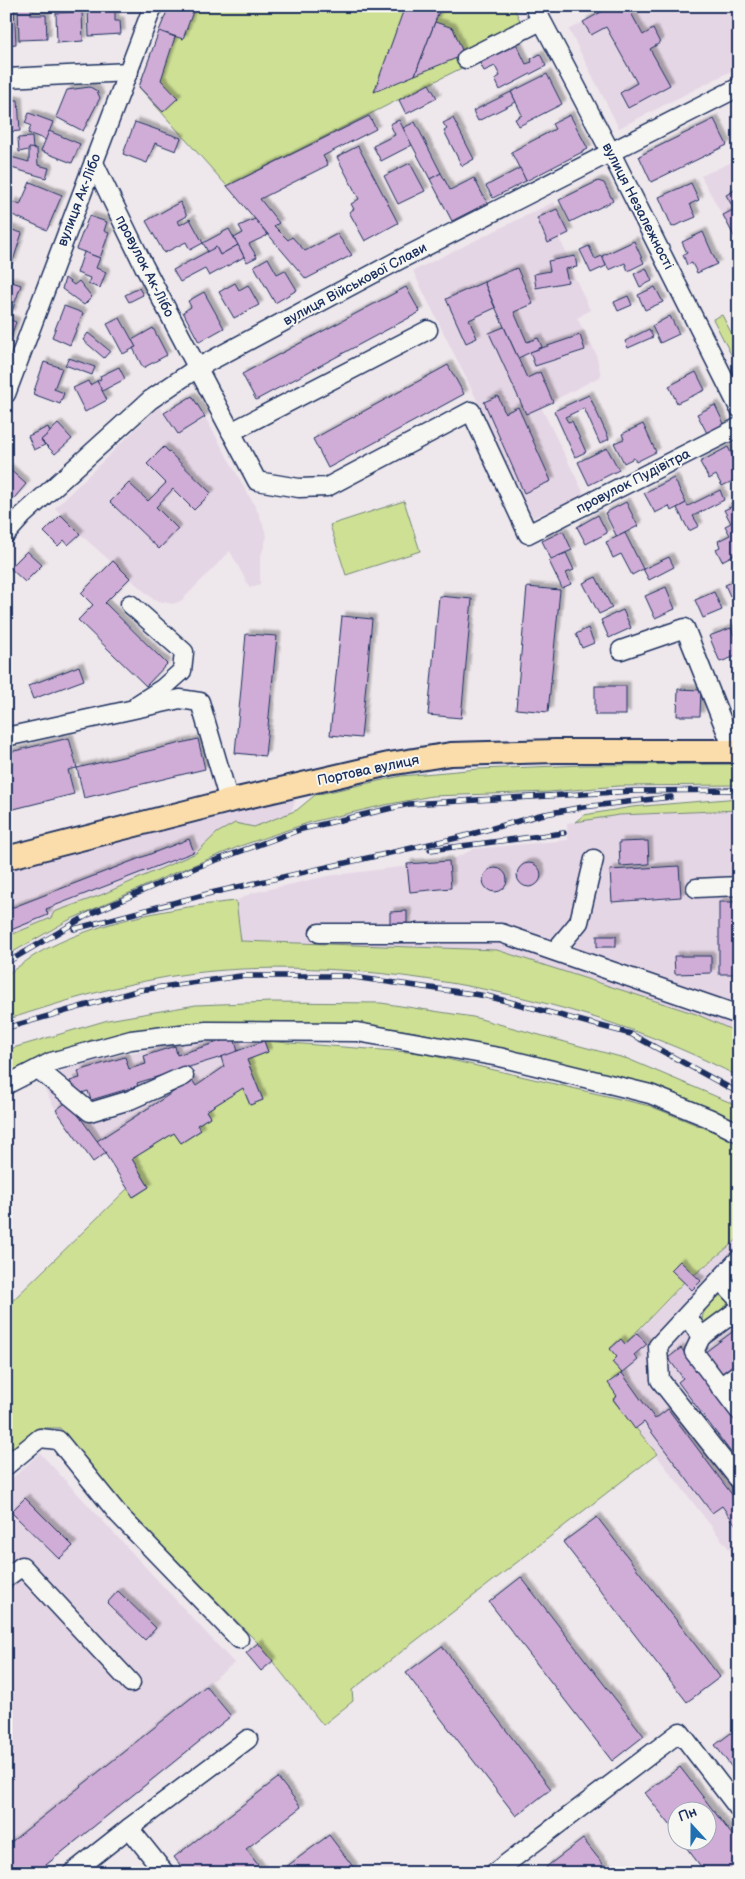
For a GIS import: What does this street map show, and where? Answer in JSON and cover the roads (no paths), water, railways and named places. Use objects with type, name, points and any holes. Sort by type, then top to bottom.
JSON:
[{"type":"main road","name":"Портова вулиця","points":[[6,858],[229,801],[389,764],[451,754],[556,751],[736,751]]},
{"type":"street","name":"вулиця Ак-Лібо","points":[[6,394],[153,6]]},
{"type":"street","points":[[466,59],[537,13]]},
{"type":"street","name":"вулиця Незалежності","points":[[537,13],[611,153],[739,408]]},
{"type":"street","points":[[6,78],[129,72]]},
{"type":"street","name":"вулиця Військової Слави","points":[[6,534],[23,515],[150,400],[197,368],[399,260],[739,87]]},
{"type":"street","name":"провулок Ак-Лібо","points":[[94,163],[144,266],[257,481],[299,488],[327,487],[471,411],[528,534]]},
{"type":"street","points":[[231,432],[428,330]]},
{"type":"street","name":"провулок Пудівітра","points":[[528,534],[739,427]]},
{"type":"street","points":[[129,710],[163,688],[182,671],[184,652],[130,604]]},
{"type":"street","points":[[621,650],[685,628],[736,751]]},
{"type":"street","points":[[6,737],[180,699],[200,702],[229,801]]},
{"type":"street","points":[[555,952],[579,922],[594,859]]},
{"type":"street","points":[[696,888],[739,886]]},
{"type":"street","points":[[319,934],[502,933],[739,1015]]},
{"type":"street","points":[[6,1085],[51,1062],[131,1040],[206,1030],[357,1032],[499,1056],[650,1094],[739,1132]]},
{"type":"street","points":[[38,1069],[90,1112],[130,1100],[184,1076]]},
{"type":"street","points":[[739,1259],[688,1316],[658,1346],[660,1380],[739,1480]]},
{"type":"street","points":[[720,1280],[739,1300]]},
{"type":"street","points":[[739,1309],[701,1337],[694,1352],[739,1411]]},
{"type":"street","points":[[688,1316],[701,1337]]},
{"type":"street","points":[[720,1387],[739,1373]]},
{"type":"street","points":[[6,1466],[40,1438],[58,1440],[119,1515],[239,1639]]},
{"type":"street","points":[[6,1578],[22,1566],[131,1682]]},
{"type":"street","points":[[494,1873],[680,1732],[739,1809]]},
{"type":"street","points":[[72,1873],[248,1739]]},
{"type":"street","points":[[129,1828],[165,1873]]},
{"type":"railway","points":[[6,963],[88,915],[197,867],[302,829],[409,804],[634,791],[739,790]]},
{"type":"railway","points":[[74,929],[211,893],[461,837],[540,815],[583,807],[671,797]]},
{"type":"railway","points":[[430,850],[564,833]]},
{"type":"railway","points":[[6,1028],[140,990],[241,976],[346,976],[487,996],[631,1034],[739,1093]]}]
